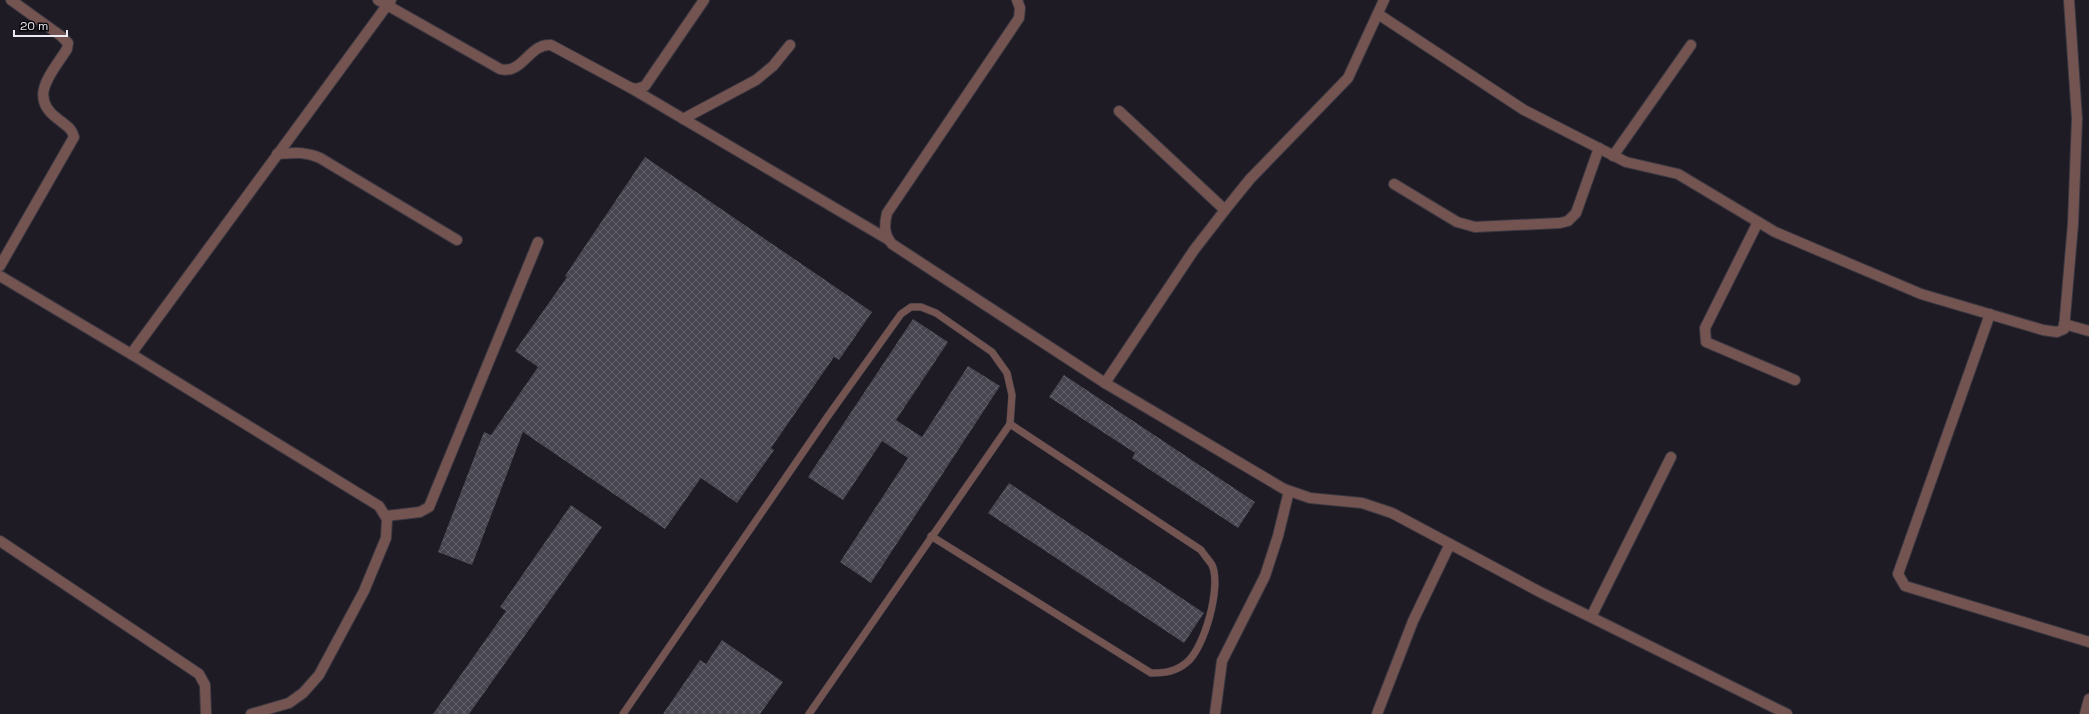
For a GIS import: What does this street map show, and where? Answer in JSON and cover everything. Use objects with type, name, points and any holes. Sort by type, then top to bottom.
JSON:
[{"type":"street","points":[[0,266],[74,137],[68,127],[48,112],[42,99],[45,86],[67,49],[68,43],[61,36],[11,0]]},
{"type":"street","points":[[378,0],[390,3],[500,69],[506,70],[515,68],[539,47],[551,46],[631,88],[889,240],[994,312],[1105,383],[1289,491],[1310,498],[1362,503],[1378,507],[1591,617],[1788,714]]},
{"type":"street","points":[[631,88],[637,89],[645,86],[704,0]]},
{"type":"street","points":[[889,240],[885,229],[887,213],[1019,18],[1020,8],[1017,0]]},
{"type":"street","points":[[1105,383],[1194,250],[1225,210],[1250,179],[1348,78],[1384,0]]},
{"type":"street","points":[[1378,14],[1524,110],[1613,156],[1626,162],[1678,174],[1776,232],[1921,294],[2043,330],[2057,332],[2064,329],[2072,224],[2077,119],[2069,0]]},
{"type":"street","points":[[131,354],[276,154],[390,3]]},
{"type":"street","points":[[683,119],[756,80],[773,66],[790,45]]},
{"type":"street","points":[[1613,156],[1691,46]]},
{"type":"street","points":[[1118,111],[1225,210]]},
{"type":"street","points":[[1394,184],[1457,222],[1475,227],[1560,223],[1568,221],[1576,213],[1598,148]]},
{"type":"street","points":[[276,154],[298,152],[309,153],[320,158],[457,240]]},
{"type":"street","points":[[1758,222],[1705,328],[1706,342],[1795,380]]},
{"type":"street","points":[[386,516],[420,512],[429,507],[538,242]]},
{"type":"street","points":[[0,276],[131,354],[379,506],[386,516],[388,527],[386,538],[364,590],[319,674],[303,693],[288,702],[251,714]]},
{"type":"street","points":[[1990,314],[1898,574],[1905,586],[2089,642]]},
{"type":"street","points":[[2064,324],[2089,331]]},
{"type":"street","points":[[1591,617],[1671,457]]},
{"type":"street","points":[[1215,714],[1222,661],[1267,570],[1278,536],[1289,491]]},
{"type":"street","points":[[0,541],[199,674],[205,685],[206,714]]},
{"type":"street","points":[[1377,714],[1413,621],[1450,544]]},
{"type":"street","points":[[2085,714],[2089,699]]},
{"type":"lane","points":[[623,714],[828,416],[901,314],[911,307],[922,307],[936,313],[992,352],[1007,373],[1012,395],[1010,424],[809,714]]},
{"type":"lane","points":[[931,536],[1151,673],[1168,673],[1187,663],[1203,636],[1212,607],[1216,582],[1212,565],[1201,550],[1010,424]]},
{"type":"building","points":[[645,157],[872,312],[839,360],[834,357],[771,448],[774,450],[737,503],[701,478],[665,529],[523,432],[472,565],[438,552],[484,432],[491,435],[538,367],[515,351],[567,277],[565,276]]},
{"type":"building","points":[[913,319],[948,342],[896,420],[922,437],[968,366],[1000,386],[871,583],[840,562],[908,458],[882,441],[843,500],[808,477]]},
{"type":"building","points":[[1064,375],[1255,502],[1238,528],[1132,458],[1135,453],[1049,397]]},
{"type":"building","points":[[1009,483],[1204,613],[1184,643],[988,513]]},
{"type":"building","points":[[571,505],[602,527],[469,714],[433,714],[506,611],[500,607]]},
{"type":"building","points":[[722,640],[783,682],[760,714],[663,714],[700,660],[706,664]]}]
